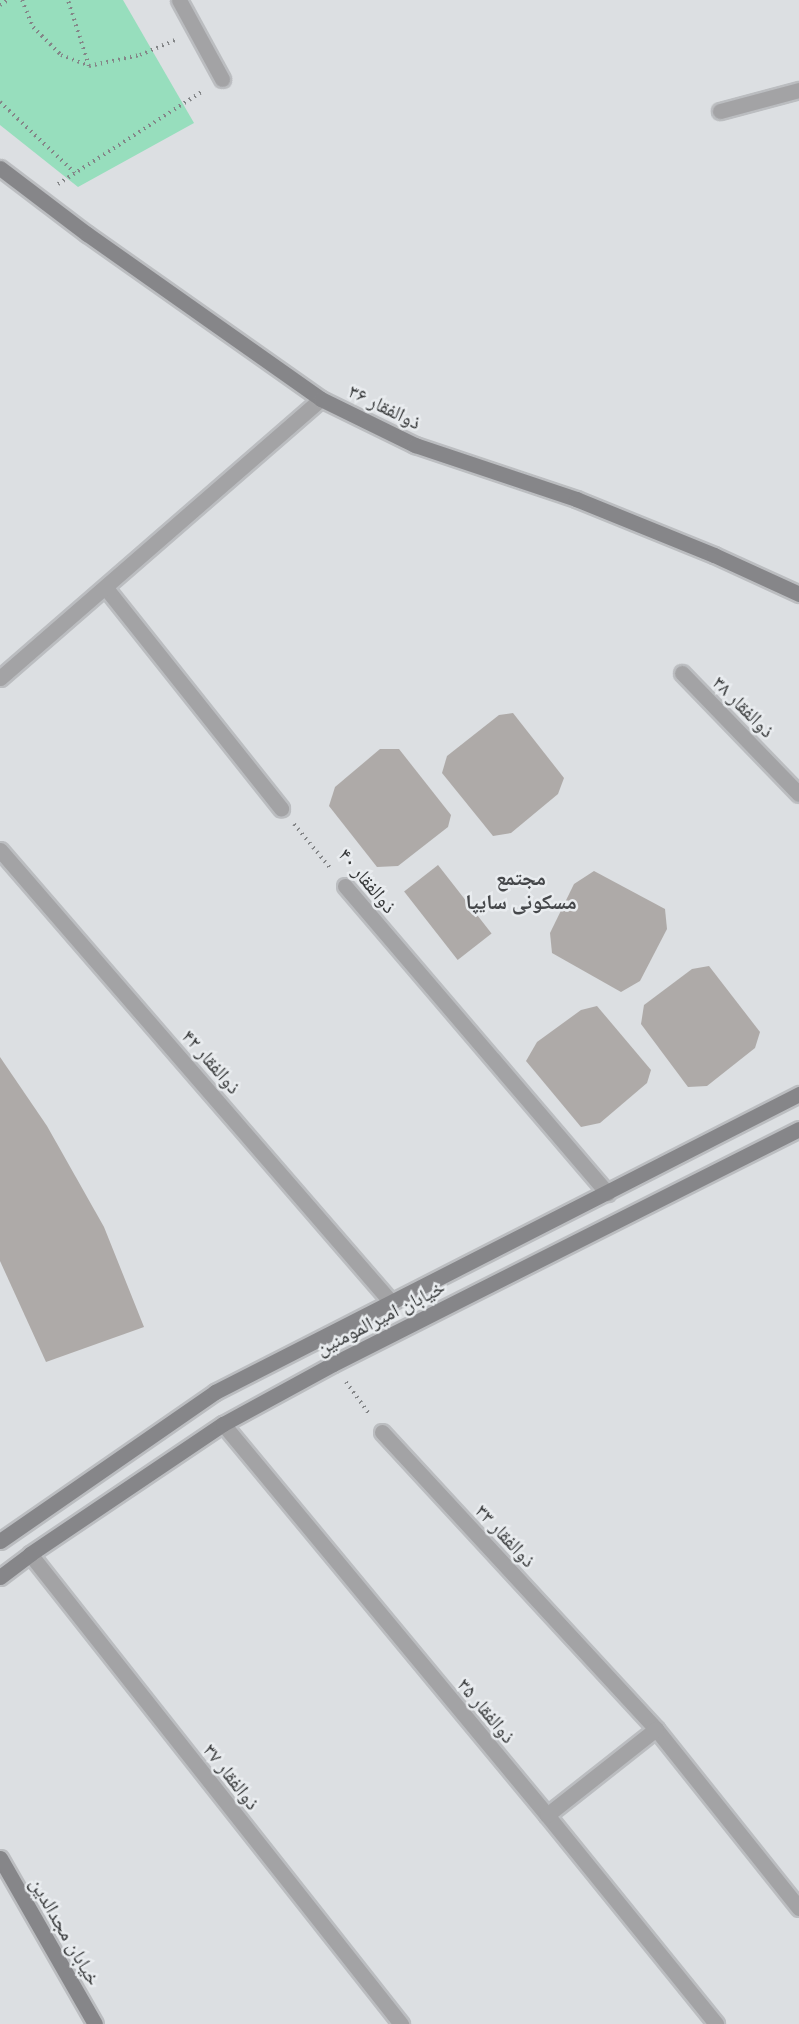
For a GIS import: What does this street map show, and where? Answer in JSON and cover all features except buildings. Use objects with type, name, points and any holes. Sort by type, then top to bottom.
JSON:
[{"type":"main road","name":"ذوالفقار ۳۶","points":[[0,168],[37,197],[321,399],[415,445],[576,499],[714,555],[799,594]]},
{"type":"main road","name":"خیابان امیرالمومنین","points":[[0,1541],[215,1392],[799,1094]]},
{"type":"main road","name":"خیابان امیرالمومنین","points":[[0,1577],[30,1554],[223,1424],[333,1364],[799,1128]]},
{"type":"main road","name":"خیابان مجدالدین","points":[[0,1858],[95,2024]]},
{"type":"street","points":[[180,0],[222,79]]},
{"type":"street","points":[[720,111],[799,90]]},
{"type":"street","points":[[0,678],[321,399]]},
{"type":"street","points":[[105,587],[281,808]]},
{"type":"street","name":"ذوالفقار ۳۸","points":[[682,674],[799,794]]},
{"type":"street","name":"ذوالفقار ۴۲","points":[[0,850],[391,1302]]},
{"type":"street","name":"ذوالفقار ۴۰","points":[[345,886],[607,1193]]},
{"type":"street","name":"ذوالفقار ۳۵","points":[[223,1424],[547,1815],[716,2024]]},
{"type":"street","name":"ذوالفقار ۳۳","points":[[382,1432],[656,1729],[799,1908]]},
{"type":"street","name":"ذوالفقار ۳۷","points":[[30,1554],[401,2024]]},
{"type":"street","points":[[547,1815],[656,1729]]},
{"type":"path","points":[[0,5],[8,0]]},
{"type":"path","points":[[22,0],[33,27],[61,56],[89,66],[140,55],[175,40]]},
{"type":"path","points":[[68,0],[89,66]]},
{"type":"path","points":[[37,197],[222,79]]},
{"type":"path","points":[[0,102],[75,173]]},
{"type":"path","name":"ذوالفقار ۴۰","points":[[281,808],[345,886]]},
{"type":"path","points":[[333,1364],[382,1432]]},
{"type":"green space","points":[[0,0],[123,0],[194,123],[78,187],[0,125]]},
{"type":"district","name":"مجتمع مسکونی سایپا","points":[[521,890]]}]
